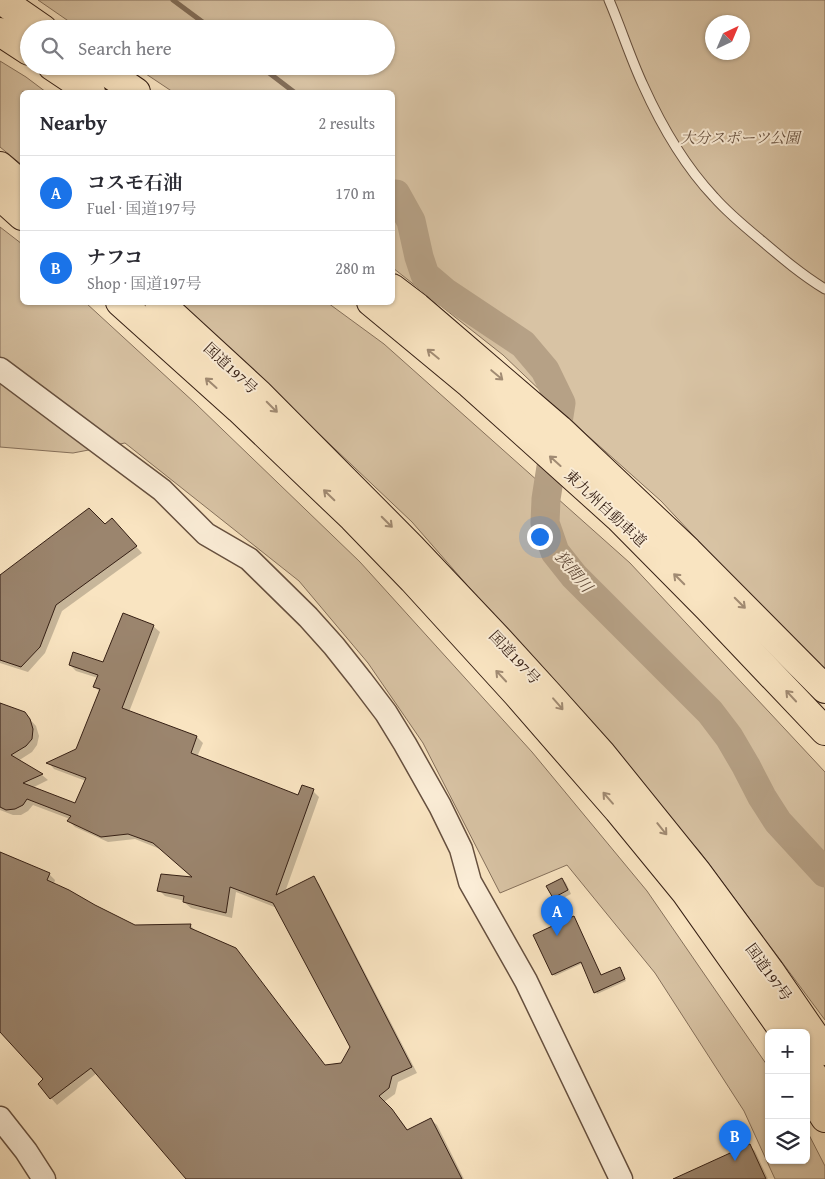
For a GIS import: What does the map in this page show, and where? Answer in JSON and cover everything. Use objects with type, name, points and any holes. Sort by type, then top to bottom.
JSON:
[{"type":"highway","points":[[1,0],[31,20]]},
{"type":"highway","points":[[0,32],[20,45]]},
{"type":"highway","points":[[66,75],[88,90]]},
{"type":"highway","points":[[111,75],[133,90]]},
{"type":"highway","points":[[0,166],[20,183]]},
{"type":"highway","points":[[0,196],[20,214]]},
{"type":"highway","name":"東九州自動車道","points":[[395,290],[560,429],[708,608],[825,731]]},
{"type":"highway","name":"国道197号","points":[[123,305],[246,416],[352,518],[530,708],[686,892],[782,1029]]},
{"type":"highway","name":"国道197号","points":[[163,305],[259,394],[390,526],[486,626],[601,753],[697,872],[770,971],[819,1052],[825,1093]]},
{"type":"highway","name":"東九州自動車道","points":[[375,305],[624,507],[695,558],[825,689]]},
{"type":"highway","points":[[672,876],[711,947],[766,1029]]},
{"type":"highway","points":[[810,1094],[825,1118]]},
{"type":"street","points":[[0,369],[86,434],[165,505],[206,534],[229,561],[261,590],[327,659],[383,734],[526,981],[621,1179]]},
{"type":"street","points":[[470,882],[605,1179]]},
{"type":"street","points":[[0,1118],[26,1151],[44,1179]]},
{"type":"lane","points":[[610,0],[642,84],[678,151],[695,175],[714,198],[746,227],[806,278],[825,289]]},
{"type":"green space","name":"大分スポーツ公園","points":[[38,0],[825,0],[825,676],[661,501],[587,435],[503,355],[395,270],[395,90],[170,90],[148,75],[395,75],[395,20],[67,20]]},
{"type":"green space","points":[[0,61],[43,90],[20,90],[20,163],[0,147]]},
{"type":"green space","points":[[0,227],[20,242],[20,305],[88,305],[196,404],[360,562],[532,752],[647,891],[765,1062],[765,1157],[744,1111],[655,973],[567,865],[500,893],[423,743],[368,663],[299,581],[125,443],[73,453],[0,447]]},
{"type":"green space","points":[[183,305],[331,305],[384,344],[630,563],[825,772],[825,1020],[700,852],[412,522]]},
{"type":"green space","points":[[810,1137],[825,1166],[825,1179],[775,1179],[768,1164],[810,1164]]},
{"type":"building","points":[[89,508],[105,524],[112,518],[137,546],[56,605],[40,647],[21,667],[0,660],[0,575]]},
{"type":"building","points":[[123,613],[154,625],[122,708],[197,736],[191,753],[298,795],[302,785],[314,789],[276,895],[314,876],[412,1067],[392,1076],[389,1088],[379,1096],[392,1109],[407,1130],[431,1118],[462,1179],[186,1179],[91,1068],[50,1099],[38,1084],[43,1079],[0,1032],[0,852],[50,873],[47,880],[135,925],[191,924],[190,928],[236,948],[325,1065],[341,1063],[350,1047],[273,903],[230,887],[226,913],[183,902],[184,896],[157,891],[161,874],[192,877],[153,843],[128,834],[101,837],[67,821],[71,816],[27,799],[23,805],[15,809],[6,810],[0,807],[0,703],[25,712],[30,719],[33,729],[32,739],[26,746],[11,755],[43,774],[23,783],[75,803],[86,778],[46,763],[76,749],[100,689],[93,687],[98,675],[69,665],[73,652],[103,662]]},
{"type":"building","points":[[562,878],[568,890],[553,898],[546,886]]},
{"type":"building","points":[[574,916],[601,975],[620,967],[625,979],[594,993],[581,962],[552,975],[533,935]]},
{"type":"building","points":[[750,1144],[766,1179],[673,1179]]},
{"type":"waterway","points":[[173,0],[200,20]]},
{"type":"waterway","points":[[272,75],[291,90]]},
{"type":"waterway","name":"狭間川","points":[[396,194],[411,221],[425,275],[445,292],[523,344],[545,370],[561,403],[546,499],[545,523],[555,552],[574,576],[710,712],[729,737],[778,822],[825,873]]},
{"type":"place","name":"コスモ石油","points":[[557,936]]},
{"type":"place","name":"ナフコ","points":[[735,1161]]}]
